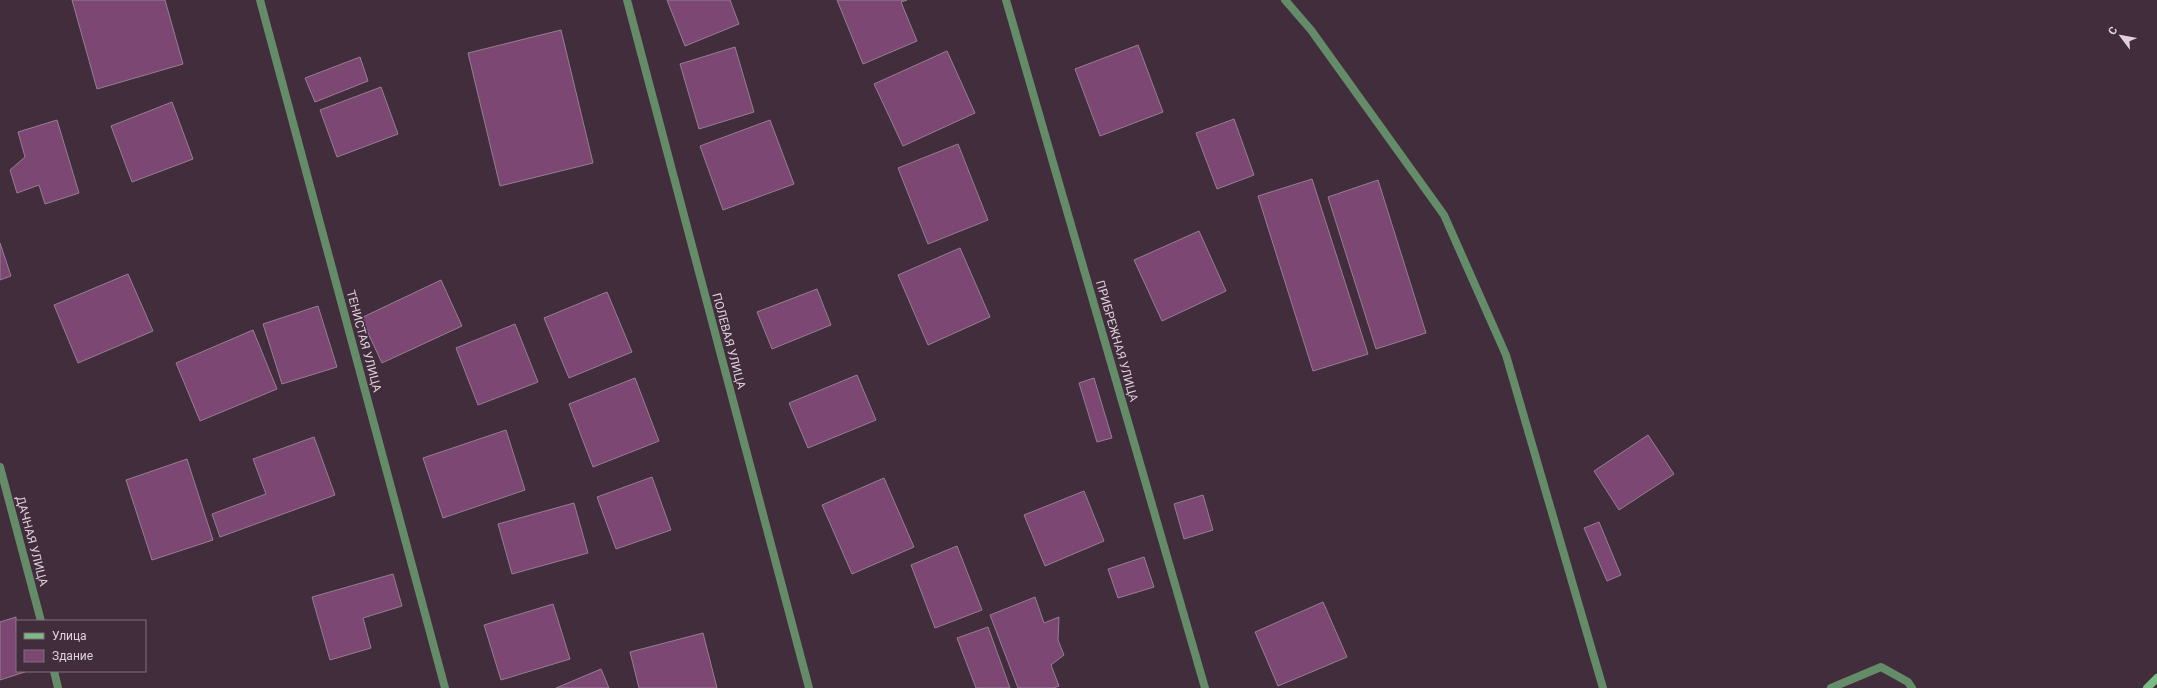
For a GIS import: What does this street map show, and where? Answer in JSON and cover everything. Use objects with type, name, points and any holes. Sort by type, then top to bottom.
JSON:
[{"type":"street","name":"ТЕНИСТАЯ УЛИЦА","points":[[260,0],[445,688]]},
{"type":"street","name":"ПОЛЕВАЯ УЛИЦА","points":[[627,0],[809,688]]},
{"type":"street","name":"ПРИБРЕЖНАЯ УЛИЦА","points":[[1006,0],[1205,688]]},
{"type":"street","points":[[1285,0],[1311,30],[1444,214],[1506,355],[1602,688]]},
{"type":"street","name":"ДАЧНАЯ УЛИЦА","points":[[0,467],[41,620]]},
{"type":"street","points":[[1831,688],[1881,667],[1908,682],[1912,688]]},
{"type":"street","points":[[54,672],[58,688]]},
{"type":"street","points":[[2147,688],[2157,678]]},
{"type":"building","points":[[72,0],[165,0],[183,64],[97,89]]},
{"type":"building","points":[[667,0],[730,0],[739,24],[685,46]]},
{"type":"building","points":[[837,0],[907,0],[901,2],[917,41],[863,64]]},
{"type":"building","points":[[561,30],[593,163],[500,186],[468,53]]},
{"type":"building","points":[[1138,45],[1163,112],[1100,136],[1075,69]]},
{"type":"building","points":[[735,47],[754,112],[699,129],[680,64]]},
{"type":"building","points":[[947,51],[975,113],[903,146],[874,84]]},
{"type":"building","points":[[360,57],[368,81],[315,102],[305,78]]},
{"type":"building","points":[[381,87],[398,134],[337,157],[320,110]]},
{"type":"building","points":[[172,102],[193,159],[132,182],[111,126]]},
{"type":"building","points":[[1234,119],[1254,175],[1217,189],[1196,133]]},
{"type":"building","points":[[57,120],[79,193],[45,204],[39,185],[17,193],[10,170],[25,157],[18,132]]},
{"type":"building","points":[[770,120],[794,184],[723,210],[700,146]]},
{"type":"building","points":[[958,144],[988,220],[928,244],[898,168]]},
{"type":"building","points":[[1312,179],[1368,354],[1313,371],[1258,196]]},
{"type":"building","points":[[1378,180],[1426,333],[1376,349],[1328,197]]},
{"type":"building","points":[[1199,231],[1226,291],[1162,321],[1134,260]]},
{"type":"building","points":[[0,243],[11,276],[0,280]]},
{"type":"building","points":[[960,248],[990,317],[928,345],[898,275]]},
{"type":"building","points":[[128,274],[153,331],[78,363],[54,305]]},
{"type":"building","points":[[441,280],[462,326],[382,363],[361,318]]},
{"type":"building","points":[[817,289],[831,325],[772,349],[757,312]]},
{"type":"building","points":[[607,292],[632,352],[569,378],[544,318]]},
{"type":"building","points":[[318,306],[337,367],[282,384],[263,324]]},
{"type":"building","points":[[515,324],[538,382],[478,405],[456,348]]},
{"type":"building","points":[[253,330],[277,389],[200,421],[176,363]]},
{"type":"building","points":[[857,375],[876,420],[808,448],[789,403]]},
{"type":"building","points":[[635,378],[659,441],[593,467],[569,404]]},
{"type":"building","points":[[1094,378],[1112,438],[1097,442],[1079,383]]},
{"type":"building","points":[[506,430],[525,490],[443,518],[423,458]]},
{"type":"building","points":[[1648,435],[1674,474],[1619,510],[1594,471]]},
{"type":"building","points":[[314,437],[335,495],[220,537],[212,514],[266,494],[253,459]]},
{"type":"building","points":[[187,459],[213,540],[152,560],[126,480]]},
{"type":"building","points":[[652,477],[671,530],[616,549],[597,497]]},
{"type":"building","points":[[884,478],[914,547],[852,574],[822,505]]},
{"type":"building","points":[[1084,491],[1104,541],[1045,566],[1024,515]]},
{"type":"building","points":[[1203,495],[1213,530],[1184,539],[1174,504]]},
{"type":"building","points":[[574,503],[588,553],[512,574],[498,524]]},
{"type":"building","points":[[1599,522],[1621,575],[1607,581],[1584,528]]},
{"type":"building","points":[[957,546],[982,610],[935,628],[911,565]]},
{"type":"building","points":[[1144,557],[1154,587],[1118,598],[1108,569]]},
{"type":"building","points":[[393,574],[402,606],[363,618],[371,648],[330,660],[312,597]]},
{"type":"building","points":[[1035,597],[1044,623],[1059,617],[1058,640],[1064,655],[1051,665],[1059,686],[1054,688],[1018,688],[990,615]]},
{"type":"building","points":[[1323,602],[1347,657],[1278,686],[1255,632]]},
{"type":"building","points":[[553,604],[570,659],[501,680],[484,625]]},
{"type":"building","points":[[16,617],[16,672],[25,672],[0,680],[0,622]]},
{"type":"building","points":[[988,627],[1010,688],[976,688],[957,638]]},
{"type":"building","points":[[703,633],[717,688],[639,688],[630,652]]},
{"type":"building","points":[[601,669],[609,688],[556,688]]}]
